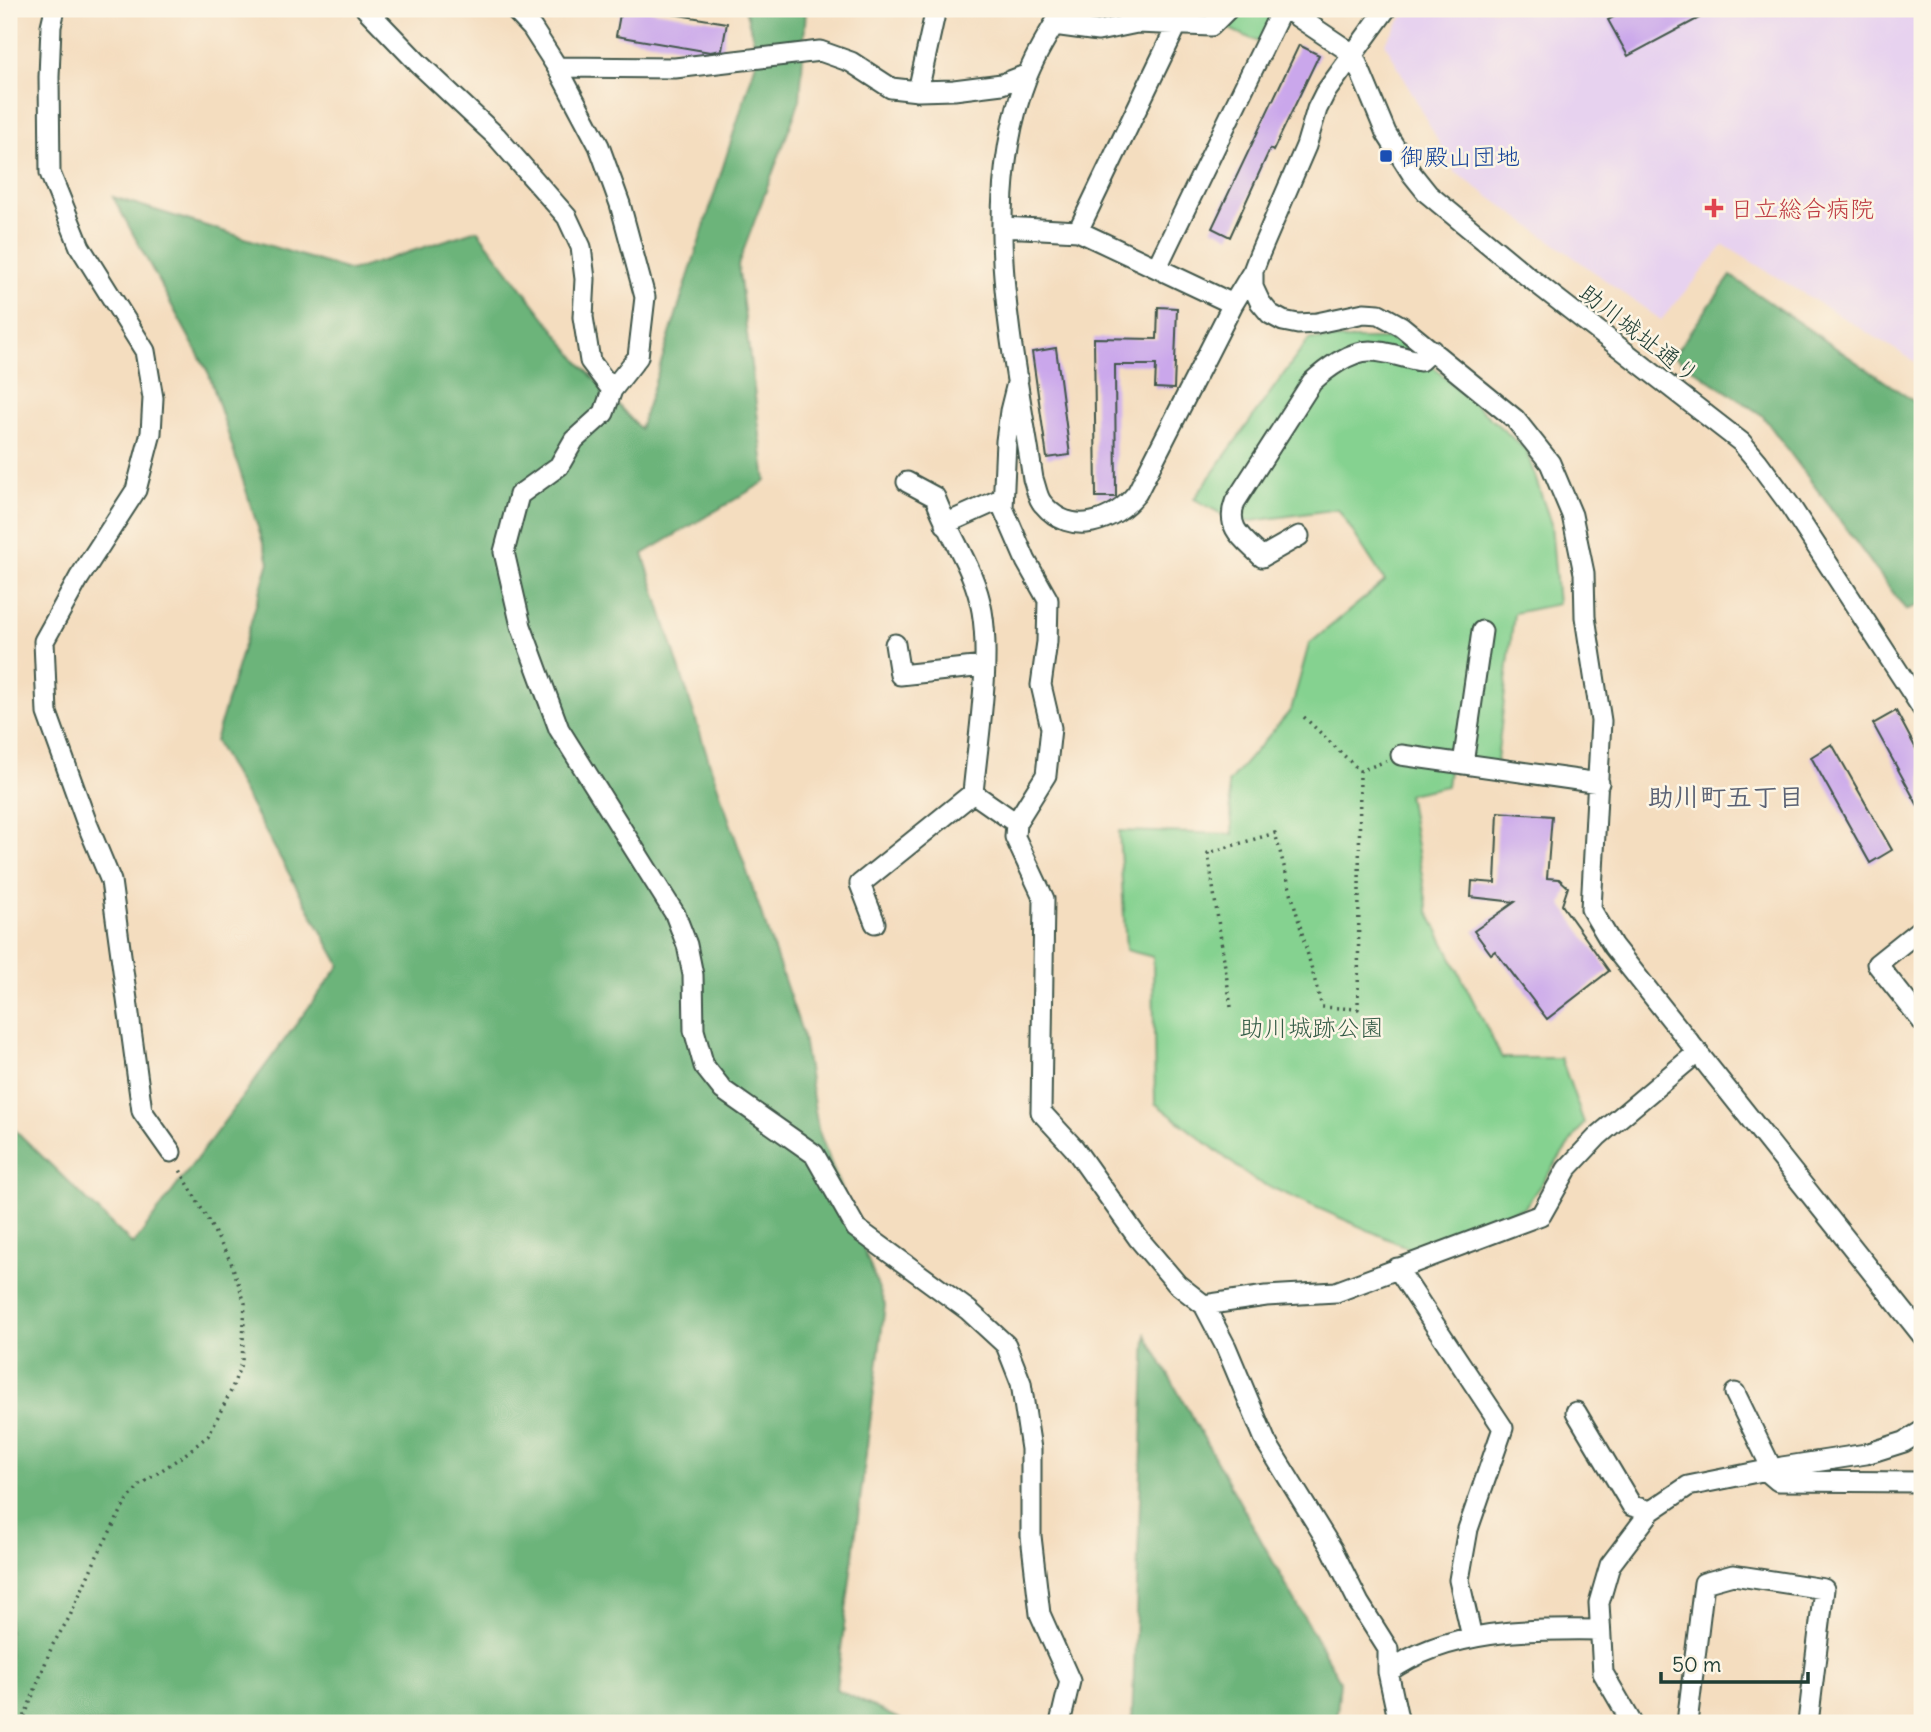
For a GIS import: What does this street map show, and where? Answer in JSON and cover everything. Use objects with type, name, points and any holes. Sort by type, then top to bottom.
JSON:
[{"type":"street","points":[[55,9],[51,26],[49,77],[50,173],[80,247],[145,351],[153,398],[150,433],[136,490],[79,578],[44,640],[47,713],[111,881],[142,1111],[171,1152]]},
{"type":"street","points":[[366,9],[418,63],[497,137],[568,218],[581,247],[585,279],[583,317],[590,361],[612,390]]},
{"type":"street","points":[[514,9],[532,28],[557,67],[598,146],[620,204],[645,298],[638,357],[612,390],[604,413],[574,440],[559,466],[519,495],[504,552],[521,626],[559,729],[675,914],[687,945],[693,975],[694,1030],[704,1066],[723,1090],[814,1154],[856,1228],[968,1310],[1006,1345],[1021,1383],[1031,1449],[1031,1536],[1040,1614],[1070,1681],[1060,1723]]},
{"type":"street","points":[[918,91],[936,9]]},
{"type":"street","points":[[1228,9],[1211,26],[1137,23],[1098,31],[1059,17],[1028,74],[1008,145],[1002,182],[1006,297],[1033,479],[1041,503],[1055,515],[1073,522],[1091,523],[1110,518],[1125,507],[1137,492],[1233,304],[1254,271],[1306,146],[1317,108],[1386,9]]},
{"type":"street","points":[[1157,267],[1284,9],[1353,54]]},
{"type":"street","points":[[1078,231],[1178,23]]},
{"type":"street","points":[[557,67],[675,68],[820,51],[851,62],[891,88],[918,91],[1002,84],[1028,74]]},
{"type":"street","name":"助川城址通り","points":[[1353,54],[1386,133],[1428,194],[1526,275],[1741,443],[1758,462],[1789,504],[1922,708]]},
{"type":"street","points":[[1002,227],[1078,231],[1233,304]]},
{"type":"street","points":[[1254,271],[1253,286],[1260,302],[1270,314],[1283,321],[1298,324],[1317,323],[1364,313],[1379,314],[1401,326],[1515,419],[1550,463],[1572,515],[1584,573],[1585,617],[1601,720],[1591,909],[1613,946],[1922,1335]]},
{"type":"street","points":[[1299,536],[1262,557],[1234,528],[1231,514],[1235,502],[1311,382],[1324,370],[1359,353],[1371,351],[1420,361],[1432,350]]},
{"type":"street","points":[[1018,379],[1006,441],[1003,508],[1026,561],[1048,600],[1047,642],[1041,685],[1051,727],[1046,775],[1016,823],[1015,837],[1044,899],[1041,1112],[1074,1148],[1138,1238],[1169,1275],[1204,1305],[1226,1347],[1266,1442],[1332,1549],[1359,1603],[1388,1649],[1388,1672],[1399,1723]]},
{"type":"street","points":[[874,923],[860,884],[973,793],[984,666],[982,611],[968,563],[945,524],[935,497],[907,482]]},
{"type":"street","points":[[945,524],[1003,498]]},
{"type":"street","points":[[1463,764],[1482,631]]},
{"type":"street","points":[[895,644],[900,675],[984,666]]},
{"type":"street","points":[[1401,755],[1599,783]]},
{"type":"street","points":[[973,793],[1016,823]]},
{"type":"street","points":[[1922,928],[1877,964],[1922,1021]]},
{"type":"street","points":[[1204,1305],[1266,1296],[1336,1292],[1541,1214],[1567,1169],[1598,1136],[1698,1052]]},
{"type":"street","points":[[1397,1268],[1503,1428],[1468,1530],[1459,1580],[1472,1637]]},
{"type":"street","points":[[1735,1393],[1768,1470],[1778,1481],[1922,1482]]},
{"type":"street","points":[[1576,1412],[1632,1506],[1651,1511]]},
{"type":"street","points":[[1632,1723],[1603,1673],[1599,1603],[1609,1564],[1651,1511],[1688,1486],[1866,1454],[1904,1442],[1922,1431]]},
{"type":"street","points":[[1687,1723],[1704,1583],[1732,1575],[1824,1589],[1808,1723]]},
{"type":"street","points":[[1388,1672],[1408,1657],[1472,1637],[1600,1630]]},
{"type":"path","points":[[1231,1007],[1208,853],[1275,833],[1322,1007],[1358,1009],[1360,771],[1304,717]]},
{"type":"path","points":[[1360,771],[1401,755]]},
{"type":"path","points":[[22,1723],[52,1646],[69,1618],[97,1556],[126,1503],[140,1485],[208,1436],[231,1391],[242,1361],[245,1303],[231,1262],[171,1152]]},
{"type":"shaded area","name":"日立総合病院","points":[[1408,9],[1922,9],[1922,356],[1919,364],[1724,245],[1661,320],[1455,172],[1385,43]]},
{"type":"green space","points":[[745,9],[806,9],[800,100],[738,265],[766,481],[643,554],[710,764],[802,1032],[818,1129],[885,1305],[836,1689],[907,1723],[9,1723],[9,1124],[133,1245],[340,965],[215,741],[269,562],[209,374],[113,197],[351,271],[477,230],[579,362],[640,429],[758,56]]},
{"type":"green space","points":[[1232,9],[1280,9],[1263,44],[1218,24]]},
{"type":"green space","points":[[1731,276],[1922,407],[1922,603],[1906,610],[1762,415],[1673,356]]},
{"type":"green space","name":"助川城跡公園","points":[[1309,339],[1402,339],[1526,450],[1551,524],[1558,604],[1514,613],[1495,778],[1449,770],[1447,786],[1408,794],[1428,911],[1502,1058],[1561,1058],[1584,1123],[1525,1207],[1413,1250],[1254,1180],[1155,1103],[1153,957],[1126,950],[1119,831],[1233,834],[1228,783],[1291,710],[1309,644],[1385,581],[1338,509],[1238,523],[1194,499]]},
{"type":"green space","points":[[1146,1335],[1340,1681],[1336,1723],[1132,1723]]},
{"type":"building","points":[[621,9],[642,9],[727,23],[722,50],[710,52],[616,36]]},
{"type":"building","points":[[1628,9],[1716,9],[1628,56],[1608,20]]},
{"type":"building","points":[[1299,45],[1319,55],[1273,151],[1270,149],[1230,237],[1212,228]]},
{"type":"building","points":[[1158,307],[1177,308],[1174,389],[1155,388],[1156,365],[1115,365],[1116,497],[1096,497],[1094,338],[1157,339]]},
{"type":"building","points":[[1056,348],[1070,455],[1047,458],[1032,352]]},
{"type":"building","points":[[1896,711],[1922,760],[1922,813],[1873,724]]},
{"type":"building","points":[[1832,744],[1892,850],[1870,863],[1811,757]]},
{"type":"building","points":[[1498,812],[1552,816],[1547,878],[1559,879],[1568,887],[1562,905],[1609,971],[1547,1019],[1495,951],[1491,954],[1474,931],[1515,902],[1471,897],[1472,881],[1495,883]]},
{"type":"place","name":"御殿山団地","points":[[1386,156]]},
{"type":"place","name":"日立総合病院","points":[[1714,208]]},
{"type":"district","name":"助川町五丁目","points":[[1726,796]]}]
